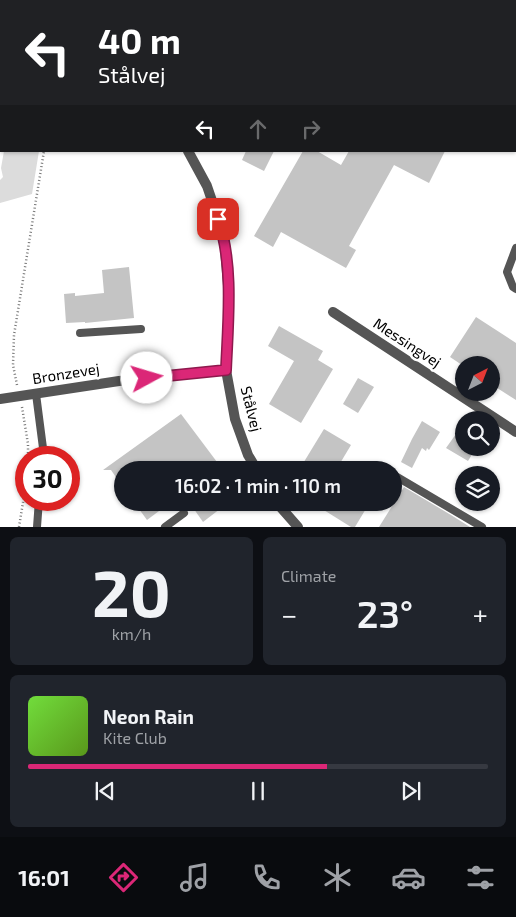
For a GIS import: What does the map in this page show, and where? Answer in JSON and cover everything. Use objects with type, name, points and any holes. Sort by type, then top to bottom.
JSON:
[{"type":"street","name":"Stålvej","points":[[189,152],[207,186],[224,236],[229,298],[226,370],[235,419],[251,461]]},
{"type":"street","name":"Messingvej","points":[[333,312],[516,432]]},
{"type":"street","name":"Bronzevej","points":[[0,400],[119,382],[226,370]]},
{"type":"street","points":[[282,511],[298,527]]},
{"type":"lane","points":[[516,248],[507,272],[516,289]]},
{"type":"lane","points":[[80,333],[141,329]]},
{"type":"lane","points":[[36,394],[43,446]]},
{"type":"lane","points":[[402,480],[482,527]]},
{"type":"lane","points":[[37,527],[38,511]]},
{"type":"lane","points":[[165,527],[184,513]]},
{"type":"path","points":[[28,446],[13,365],[14,335],[44,152]]},
{"type":"path","points":[[19,527],[22,511]]},
{"type":"shaded area","points":[[4,152],[39,152],[32,194],[0,203],[0,180],[3,177],[1,168]]},
{"type":"building","points":[[246,152],[274,152],[264,171],[242,160]]},
{"type":"building","points":[[302,152],[319,152],[341,165],[348,152],[444,152],[429,183],[394,165],[349,246],[356,250],[346,268],[281,232],[273,247],[254,236]]},
{"type":"building","points":[[129,267],[134,318],[66,323],[64,294],[75,293],[75,296],[104,293],[102,270]]},
{"type":"building","points":[[476,317],[516,343],[516,400],[500,390],[500,356],[455,356],[455,360],[450,357]]},
{"type":"building","points":[[279,326],[323,351],[318,360],[333,369],[301,423],[269,404],[294,361],[268,346]]},
{"type":"building","points":[[358,378],[374,387],[358,413],[343,404]]},
{"type":"building","points":[[181,414],[216,461],[116,461]]},
{"type":"building","points":[[422,421],[440,432],[429,450],[427,448],[426,451],[422,448],[412,468],[401,461]]},
{"type":"building","points":[[324,429],[351,445],[341,461],[304,461]]},
{"type":"building","points":[[455,435],[455,453],[446,448]]},
{"type":"building","points":[[460,456],[471,456],[468,461]]},
{"type":"building","points":[[114,462],[114,474],[111,470],[103,470]]},
{"type":"building","points":[[404,487],[470,527],[379,527],[389,511],[402,511],[402,490]]},
{"type":"building","points":[[140,511],[159,511],[147,520]]},
{"type":"building","points":[[195,511],[217,511],[203,522]]},
{"type":"building","points":[[325,511],[365,511],[355,527],[351,527]]},
{"type":"route","points":[[147,378],[226,370],[229,298],[224,236],[218,219]]}]
